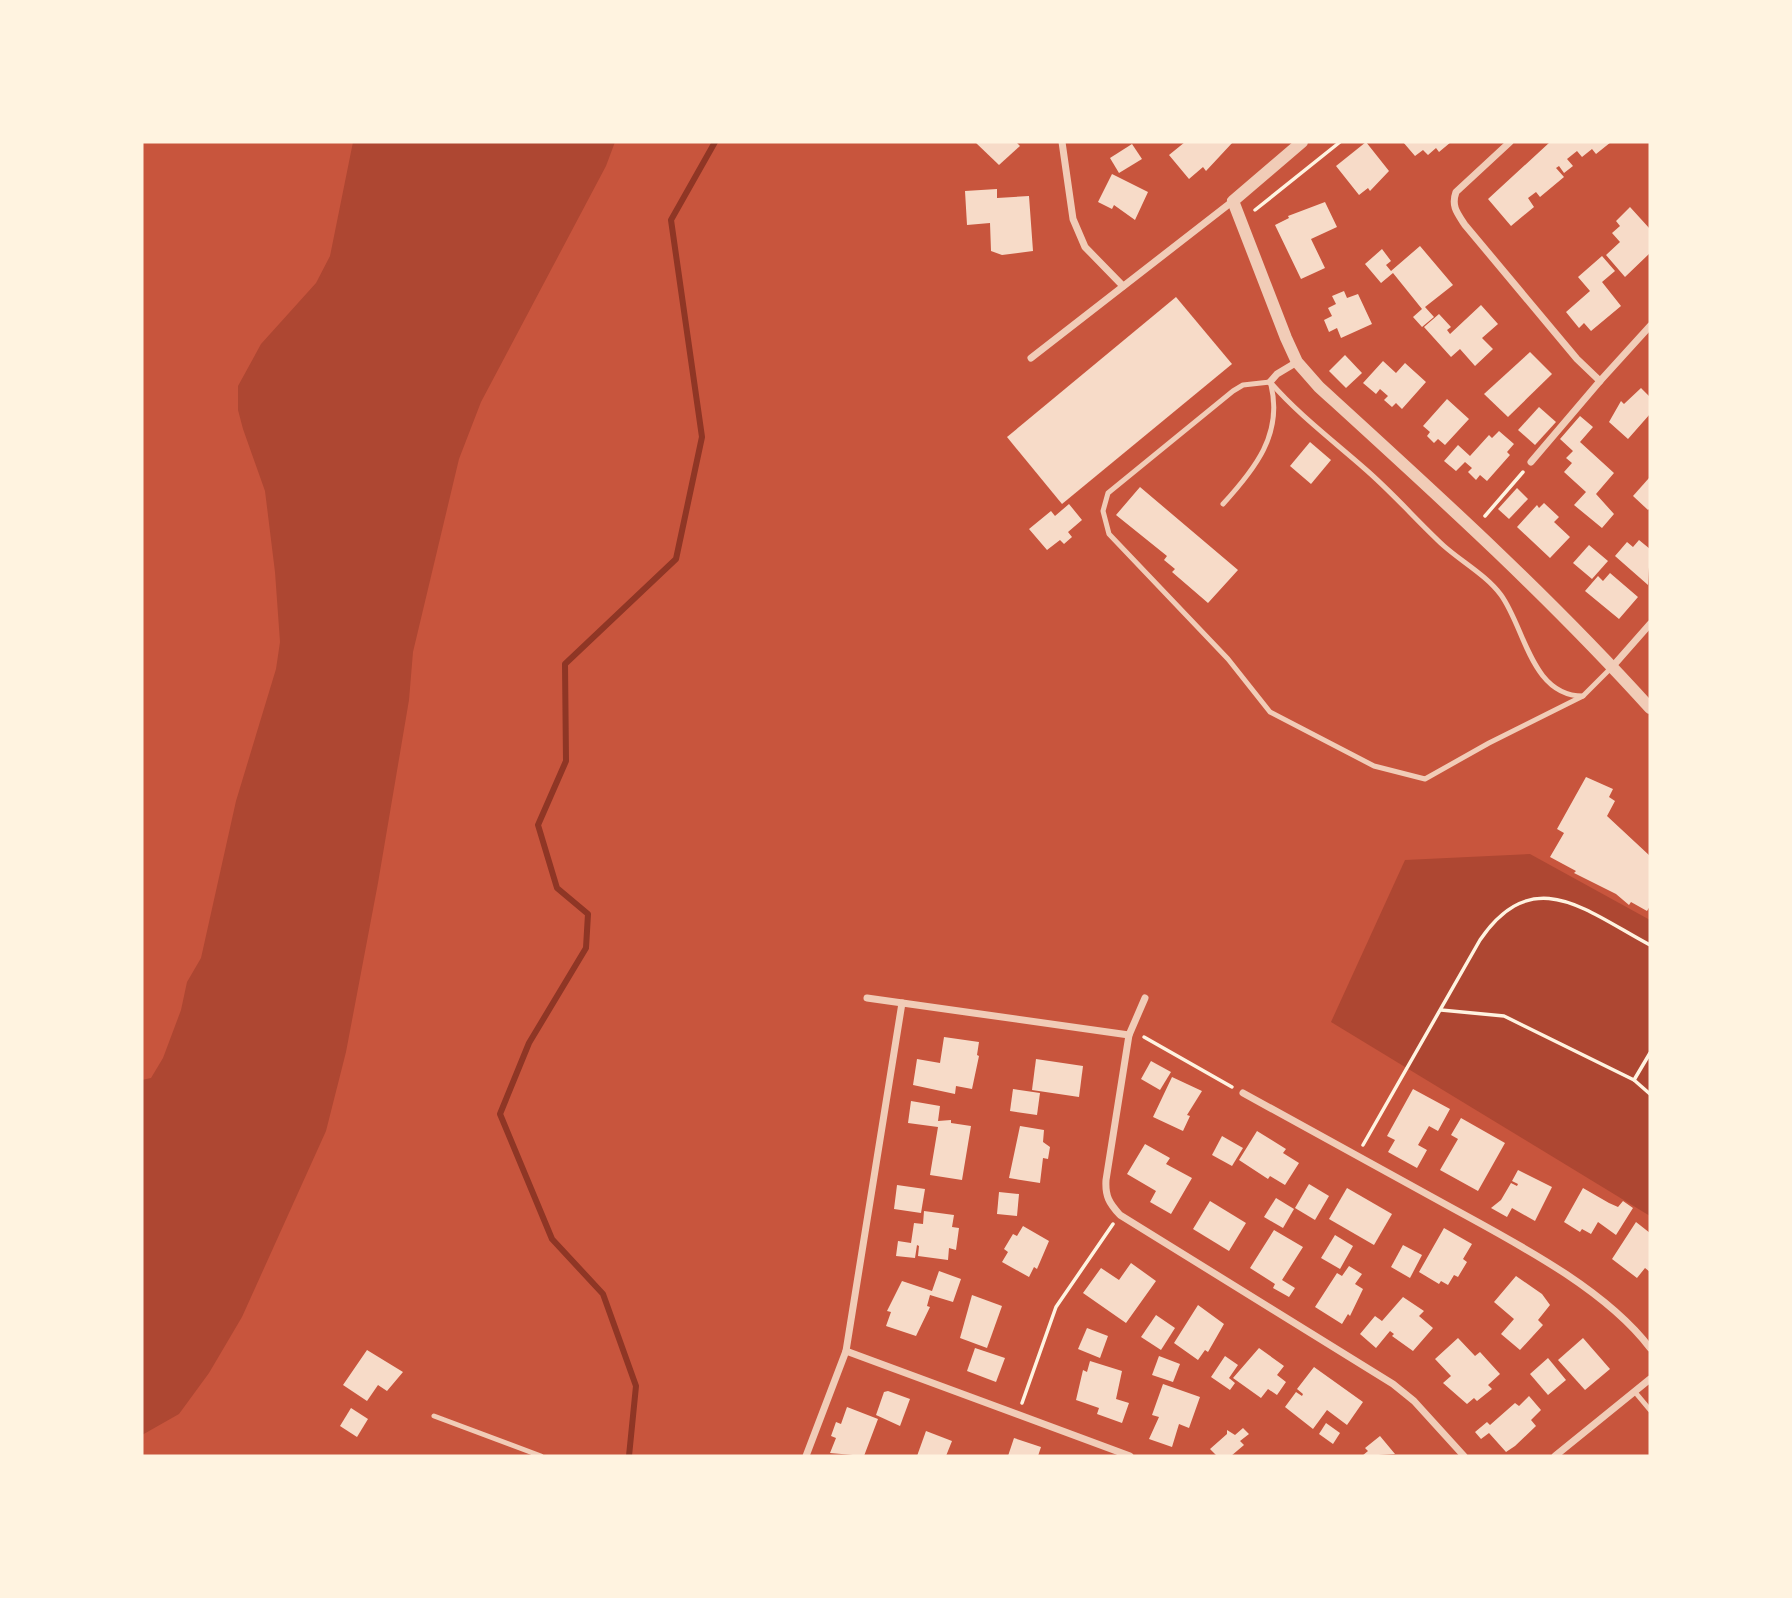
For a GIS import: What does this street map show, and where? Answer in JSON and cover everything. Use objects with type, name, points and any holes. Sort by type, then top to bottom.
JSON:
[{"type":"street","points":[[1062,142],[1073,219],[1085,247],[1123,285]]},
{"type":"street","points":[[1031,358],[1233,201],[1302,142]]},
{"type":"street","points":[[1510,142],[1461,185],[1453,200],[1455,211],[1577,359],[1600,381]]},
{"type":"street","points":[[1233,201],[1297,362],[1319,387],[1474,528],[1613,666],[1650,708]]},
{"type":"street","points":[[1531,462],[1650,326]]},
{"type":"street","points":[[1270,382],[1297,362]]},
{"type":"street","points":[[1613,666],[1650,624]]},
{"type":"street","points":[[867,998],[1129,1035]]},
{"type":"street","points":[[1145,998],[1129,1035],[1105,1194],[1120,1214],[1393,1384],[1414,1401],[1464,1456]]},
{"type":"street","points":[[806,1456],[846,1351],[902,1003]]},
{"type":"street","points":[[1243,1093],[1535,1253],[1610,1309],[1639,1334],[1650,1348]]},
{"type":"street","points":[[846,1351],[1130,1456]]},
{"type":"street","points":[[1555,1456],[1650,1379]]},
{"type":"lane","points":[[1223,504],[1242,484],[1274,428],[1276,406],[1270,382]]},
{"type":"lane","points":[[1270,382],[1243,384],[1197,418],[1108,493],[1103,511],[1109,534],[1228,659],[1270,712],[1374,766],[1425,779],[1489,743],[1583,696],[1613,666]]},
{"type":"lane","points":[[1270,382],[1308,424],[1365,469],[1430,533],[1502,596],[1534,662],[1548,682],[1560,692],[1583,696]]},
{"type":"lane","points":[[1635,1392],[1650,1410]]},
{"type":"lane","points":[[435,1416],[541,1456]]},
{"type":"path","points":[[1243,222],[1340,142]]},
{"type":"path","points":[[1474,528],[1531,462]]},
{"type":"path","points":[[1357,1156],[1496,917],[1524,900],[1542,897],[1568,902],[1650,945]]},
{"type":"path","points":[[1441,1010],[1504,1016],[1634,1080],[1650,1094]]},
{"type":"path","points":[[1129,1035],[1146,1037],[1243,1093]]},
{"type":"path","points":[[1634,1080],[1650,1053]]},
{"type":"path","points":[[1018,1415],[1056,1307],[1120,1214]]},
{"type":"shaded area","points":[[353,142],[615,142],[606,166],[481,402],[459,459],[413,652],[409,700],[378,883],[346,1052],[326,1131],[242,1317],[209,1373],[179,1414],[142,1435],[142,1080],[151,1078],[163,1058],[181,1010],[187,982],[201,958],[236,801],[276,669],[280,642],[265,491],[238,410],[238,386],[261,344],[316,283],[330,256]]},
{"type":"shaded area","points":[[1530,854],[1650,920],[1650,1216],[1331,1022],[1405,860]]},
{"type":"building","points":[[975,142],[1016,142],[1020,146],[999,165]]},
{"type":"building","points":[[1185,142],[1233,142],[1206,171],[1203,167],[1189,179],[1169,155]]},
{"type":"building","points":[[1366,142],[1389,171],[1370,191],[1368,188],[1359,195],[1336,166]]},
{"type":"building","points":[[1403,142],[1451,142],[1439,152],[1436,148],[1428,155],[1423,150],[1415,156]]},
{"type":"building","points":[[1550,142],[1611,142],[1596,154],[1592,149],[1582,157],[1577,151],[1567,159],[1573,166],[1564,173],[1559,166],[1556,168],[1564,177],[1540,197],[1536,192],[1528,198],[1534,207],[1511,226],[1488,199]]},
{"type":"building","points":[[1132,144],[1142,159],[1119,173],[1110,158]]},
{"type":"building","points":[[1112,174],[1148,192],[1135,220],[1114,205],[1112,209],[1098,202]]},
{"type":"building","points":[[997,189],[997,198],[1029,196],[1033,251],[1002,255],[991,251],[990,223],[967,225],[965,191]]},
{"type":"building","points":[[1325,202],[1337,227],[1311,239],[1325,268],[1301,279],[1275,225],[1289,218],[1288,216]]},
{"type":"building","points":[[1630,207],[1650,229],[1650,253],[1625,277],[1606,255],[1620,242],[1612,233],[1620,226],[1616,221]]},
{"type":"building","points":[[1420,246],[1453,285],[1425,307],[1434,317],[1422,327],[1413,317],[1422,309],[1393,273],[1381,283],[1365,264],[1382,249],[1391,261],[1386,265],[1391,271]]},
{"type":"building","points":[[1602,256],[1615,271],[1602,282],[1621,306],[1591,331],[1584,323],[1579,328],[1566,312],[1590,291],[1578,277]]},
{"type":"building","points":[[1344,291],[1347,298],[1358,294],[1372,324],[1341,338],[1337,328],[1329,332],[1324,320],[1332,316],[1328,308],[1336,304],[1332,296]]},
{"type":"building","points":[[1176,297],[1232,364],[1062,504],[1007,437]]},
{"type":"building","points":[[1481,305],[1498,324],[1482,338],[1493,349],[1475,366],[1460,349],[1451,357],[1424,327],[1439,314],[1451,327],[1447,330],[1450,334]]},
{"type":"building","points":[[1530,352],[1552,374],[1508,417],[1484,394]]},
{"type":"building","points":[[1345,355],[1362,373],[1346,388],[1329,371]]},
{"type":"building","points":[[1383,361],[1396,373],[1405,363],[1426,382],[1402,409],[1396,403],[1392,407],[1384,400],[1388,396],[1380,389],[1376,394],[1363,383]]},
{"type":"building","points":[[1641,388],[1650,397],[1650,414],[1628,439],[1609,422],[1621,401],[1624,404]]},
{"type":"building","points":[[1447,399],[1469,419],[1445,445],[1438,439],[1434,443],[1427,436],[1430,432],[1423,426]]},
{"type":"building","points":[[1539,407],[1556,422],[1535,445],[1518,430]]},
{"type":"building","points":[[1580,416],[1593,427],[1580,442],[1614,473],[1596,494],[1614,514],[1602,528],[1574,505],[1586,492],[1564,472],[1572,463],[1566,458],[1573,451],[1560,439]]},
{"type":"building","points":[[1499,431],[1514,444],[1507,452],[1510,455],[1487,481],[1480,475],[1476,480],[1468,472],[1472,468],[1465,462],[1456,471],[1444,461],[1458,445],[1470,456],[1489,435],[1492,438]]},
{"type":"building","points":[[1310,442],[1331,460],[1311,484],[1290,466]]},
{"type":"building","points":[[1649,478],[1650,508],[1648,510],[1633,496]]},
{"type":"building","points":[[1140,487],[1238,570],[1208,603],[1172,572],[1175,569],[1164,560],[1167,556],[1116,515]]},
{"type":"building","points":[[1517,488],[1528,499],[1509,519],[1498,509]]},
{"type":"building","points":[[1544,503],[1559,517],[1554,522],[1570,537],[1550,558],[1517,527],[1537,505],[1539,508]]},
{"type":"building","points":[[1069,504],[1082,520],[1068,532],[1072,537],[1064,544],[1060,540],[1047,550],[1029,529],[1051,511],[1055,516]]},
{"type":"building","points":[[1639,540],[1650,549],[1648,585],[1615,556],[1627,542],[1633,547]]},
{"type":"building","points":[[1589,545],[1608,561],[1592,579],[1573,563]]},
{"type":"building","points":[[1610,573],[1638,597],[1619,619],[1585,591],[1598,576],[1603,581]]},
{"type":"building","points":[[1586,777],[1613,789],[1609,797],[1615,801],[1607,816],[1650,856],[1650,906],[1647,911],[1631,902],[1629,905],[1616,894],[1574,873],[1576,871],[1550,857],[1564,833],[1557,829]]},
{"type":"building","points":[[944,1037],[979,1042],[972,1089],[956,1086],[955,1094],[913,1085],[917,1059],[940,1063]]},
{"type":"building","points":[[1036,1059],[1083,1066],[1079,1097],[1032,1090]]},
{"type":"building","points":[[1151,1061],[1171,1072],[1160,1090],[1141,1079]]},
{"type":"building","points":[[1172,1077],[1202,1091],[1187,1115],[1190,1116],[1183,1131],[1153,1117]]},
{"type":"building","points":[[1013,1089],[1040,1093],[1037,1115],[1010,1111]]},
{"type":"building","points":[[1413,1089],[1450,1109],[1438,1131],[1429,1126],[1418,1145],[1427,1150],[1417,1168],[1388,1152],[1395,1140],[1387,1136]]},
{"type":"building","points":[[911,1101],[940,1106],[938,1121],[951,1120],[951,1123],[971,1126],[962,1180],[930,1175],[938,1127],[908,1123]]},
{"type":"building","points":[[1461,1118],[1505,1143],[1478,1191],[1440,1170],[1458,1139],[1451,1135]]},
{"type":"building","points":[[1020,1126],[1044,1130],[1043,1142],[1050,1147],[1048,1159],[1043,1158],[1040,1183],[1009,1178]]},
{"type":"building","points":[[1257,1131],[1286,1149],[1283,1153],[1299,1163],[1285,1185],[1270,1176],[1268,1179],[1239,1160]]},
{"type":"building","points":[[1222,1136],[1243,1148],[1232,1166],[1212,1155]]},
{"type":"building","points":[[1145,1144],[1170,1158],[1166,1164],[1192,1178],[1171,1214],[1150,1202],[1156,1191],[1127,1174]]},
{"type":"building","points":[[1518,1170],[1552,1187],[1535,1221],[1512,1208],[1507,1217],[1491,1208],[1501,1200],[1511,1183],[1517,1186],[1518,1184],[1512,1181]]},
{"type":"building","points":[[1309,1184],[1329,1196],[1315,1220],[1295,1208]]},
{"type":"building","points":[[897,1185],[925,1189],[921,1213],[894,1209]]},
{"type":"building","points":[[1347,1188],[1392,1214],[1374,1245],[1329,1219]]},
{"type":"building","points":[[1583,1188],[1618,1207],[1623,1201],[1633,1208],[1616,1235],[1598,1222],[1591,1234],[1582,1229],[1580,1232],[1564,1222]]},
{"type":"building","points":[[999,1192],[1019,1194],[1017,1216],[997,1214]]},
{"type":"building","points":[[1276,1198],[1294,1209],[1283,1228],[1264,1217]]},
{"type":"building","points":[[1210,1201],[1246,1223],[1229,1251],[1193,1229]]},
{"type":"building","points":[[924,1211],[954,1215],[952,1227],[959,1228],[956,1250],[949,1248],[948,1260],[918,1256],[917,1245],[915,1258],[896,1256],[898,1241],[911,1243],[914,1223],[923,1224]]},
{"type":"building","points":[[1636,1222],[1650,1233],[1650,1272],[1645,1268],[1637,1278],[1612,1259]]},
{"type":"building","points":[[1023,1226],[1049,1241],[1037,1269],[1034,1267],[1029,1277],[1002,1262],[1008,1252],[1004,1249],[1013,1234],[1017,1236]]},
{"type":"building","points":[[1444,1228],[1472,1244],[1463,1259],[1467,1262],[1458,1277],[1454,1275],[1448,1285],[1441,1281],[1439,1284],[1419,1272]]},
{"type":"building","points":[[1274,1230],[1303,1247],[1282,1280],[1295,1288],[1289,1297],[1273,1288],[1275,1284],[1250,1268]]},
{"type":"building","points":[[1335,1235],[1353,1246],[1340,1269],[1321,1258]]},
{"type":"building","points":[[1403,1245],[1422,1255],[1410,1278],[1391,1267]]},
{"type":"building","points":[[1131,1263],[1156,1281],[1126,1323],[1083,1293],[1101,1268],[1119,1280]]},
{"type":"building","points":[[1349,1266],[1362,1274],[1355,1284],[1363,1289],[1350,1316],[1348,1314],[1342,1324],[1315,1307],[1337,1273],[1342,1276]]},
{"type":"building","points":[[939,1271],[961,1279],[953,1302],[930,1295],[927,1306],[930,1307],[916,1336],[886,1326],[891,1312],[887,1311],[902,1281],[932,1291]]},
{"type":"building","points":[[1516,1276],[1542,1294],[1550,1305],[1538,1320],[1543,1325],[1520,1350],[1501,1334],[1514,1319],[1494,1302]]},
{"type":"building","points":[[972,1295],[1002,1306],[987,1348],[960,1338]]},
{"type":"building","points":[[1403,1297],[1424,1311],[1419,1316],[1433,1328],[1413,1351],[1392,1336],[1394,1334],[1390,1331],[1376,1348],[1360,1334],[1375,1316],[1382,1321]]},
{"type":"building","points":[[1198,1305],[1224,1324],[1208,1352],[1205,1350],[1198,1360],[1174,1343]]},
{"type":"building","points":[[1156,1315],[1175,1328],[1161,1350],[1141,1337]]},
{"type":"building","points":[[1087,1328],[1108,1336],[1100,1358],[1078,1349]]},
{"type":"building","points":[[1458,1338],[1475,1356],[1480,1352],[1500,1374],[1488,1385],[1492,1389],[1477,1401],[1474,1398],[1467,1404],[1443,1383],[1451,1376],[1435,1359]]},
{"type":"building","points":[[1583,1338],[1610,1369],[1585,1390],[1558,1360]]},
{"type":"building","points":[[975,1348],[1005,1358],[996,1382],[967,1371]]},
{"type":"building","points":[[1259,1348],[1284,1366],[1277,1375],[1286,1382],[1277,1395],[1268,1389],[1261,1398],[1233,1378]]},
{"type":"building","points":[[367,1350],[403,1372],[387,1391],[378,1385],[367,1401],[343,1385]]},
{"type":"building","points":[[1159,1356],[1180,1364],[1173,1382],[1152,1375]]},
{"type":"building","points":[[1225,1356],[1238,1365],[1229,1378],[1235,1383],[1230,1390],[1211,1377]]},
{"type":"building","points":[[1548,1358],[1566,1380],[1548,1395],[1530,1374]]},
{"type":"building","points":[[1090,1361],[1122,1371],[1116,1399],[1129,1403],[1122,1423],[1097,1414],[1099,1408],[1076,1400],[1083,1370],[1087,1372]]},
{"type":"building","points":[[1314,1367],[1363,1402],[1347,1425],[1327,1410],[1313,1429],[1285,1407],[1296,1392],[1302,1396],[1297,1389]]},
{"type":"building","points":[[1163,1384],[1200,1397],[1189,1428],[1179,1424],[1172,1447],[1149,1439],[1159,1417],[1152,1415]]},
{"type":"building","points":[[884,1392],[910,1399],[900,1426],[876,1415]]},
{"type":"building","points":[[1529,1396],[1541,1410],[1531,1420],[1536,1426],[1506,1452],[1489,1433],[1481,1439],[1475,1432],[1487,1422],[1490,1425],[1515,1403],[1519,1406]]},
{"type":"building","points":[[847,1407],[878,1419],[864,1456],[830,1453],[836,1438],[831,1436],[836,1422],[841,1424]]},
{"type":"building","points":[[351,1408],[368,1419],[357,1437],[340,1426]]},
{"type":"building","points":[[1326,1423],[1340,1433],[1333,1444],[1319,1434]]},
{"type":"building","points":[[1243,1428],[1249,1434],[1240,1441],[1244,1445],[1231,1456],[1217,1456],[1210,1449],[1227,1434],[1227,1430],[1235,1435]]},
{"type":"building","points":[[926,1431],[952,1441],[946,1456],[917,1456]]},
{"type":"building","points":[[1380,1436],[1395,1454],[1362,1456],[1368,1451],[1365,1448]]},
{"type":"building","points":[[1014,1438],[1041,1447],[1038,1456],[1008,1456]]},
{"type":"waterway","points":[[629,1456],[636,1386],[603,1294],[552,1239],[500,1114],[529,1043],[586,948],[588,914],[557,888],[538,825],[566,761],[565,664],[676,559],[702,437],[671,220],[715,142]]}]
